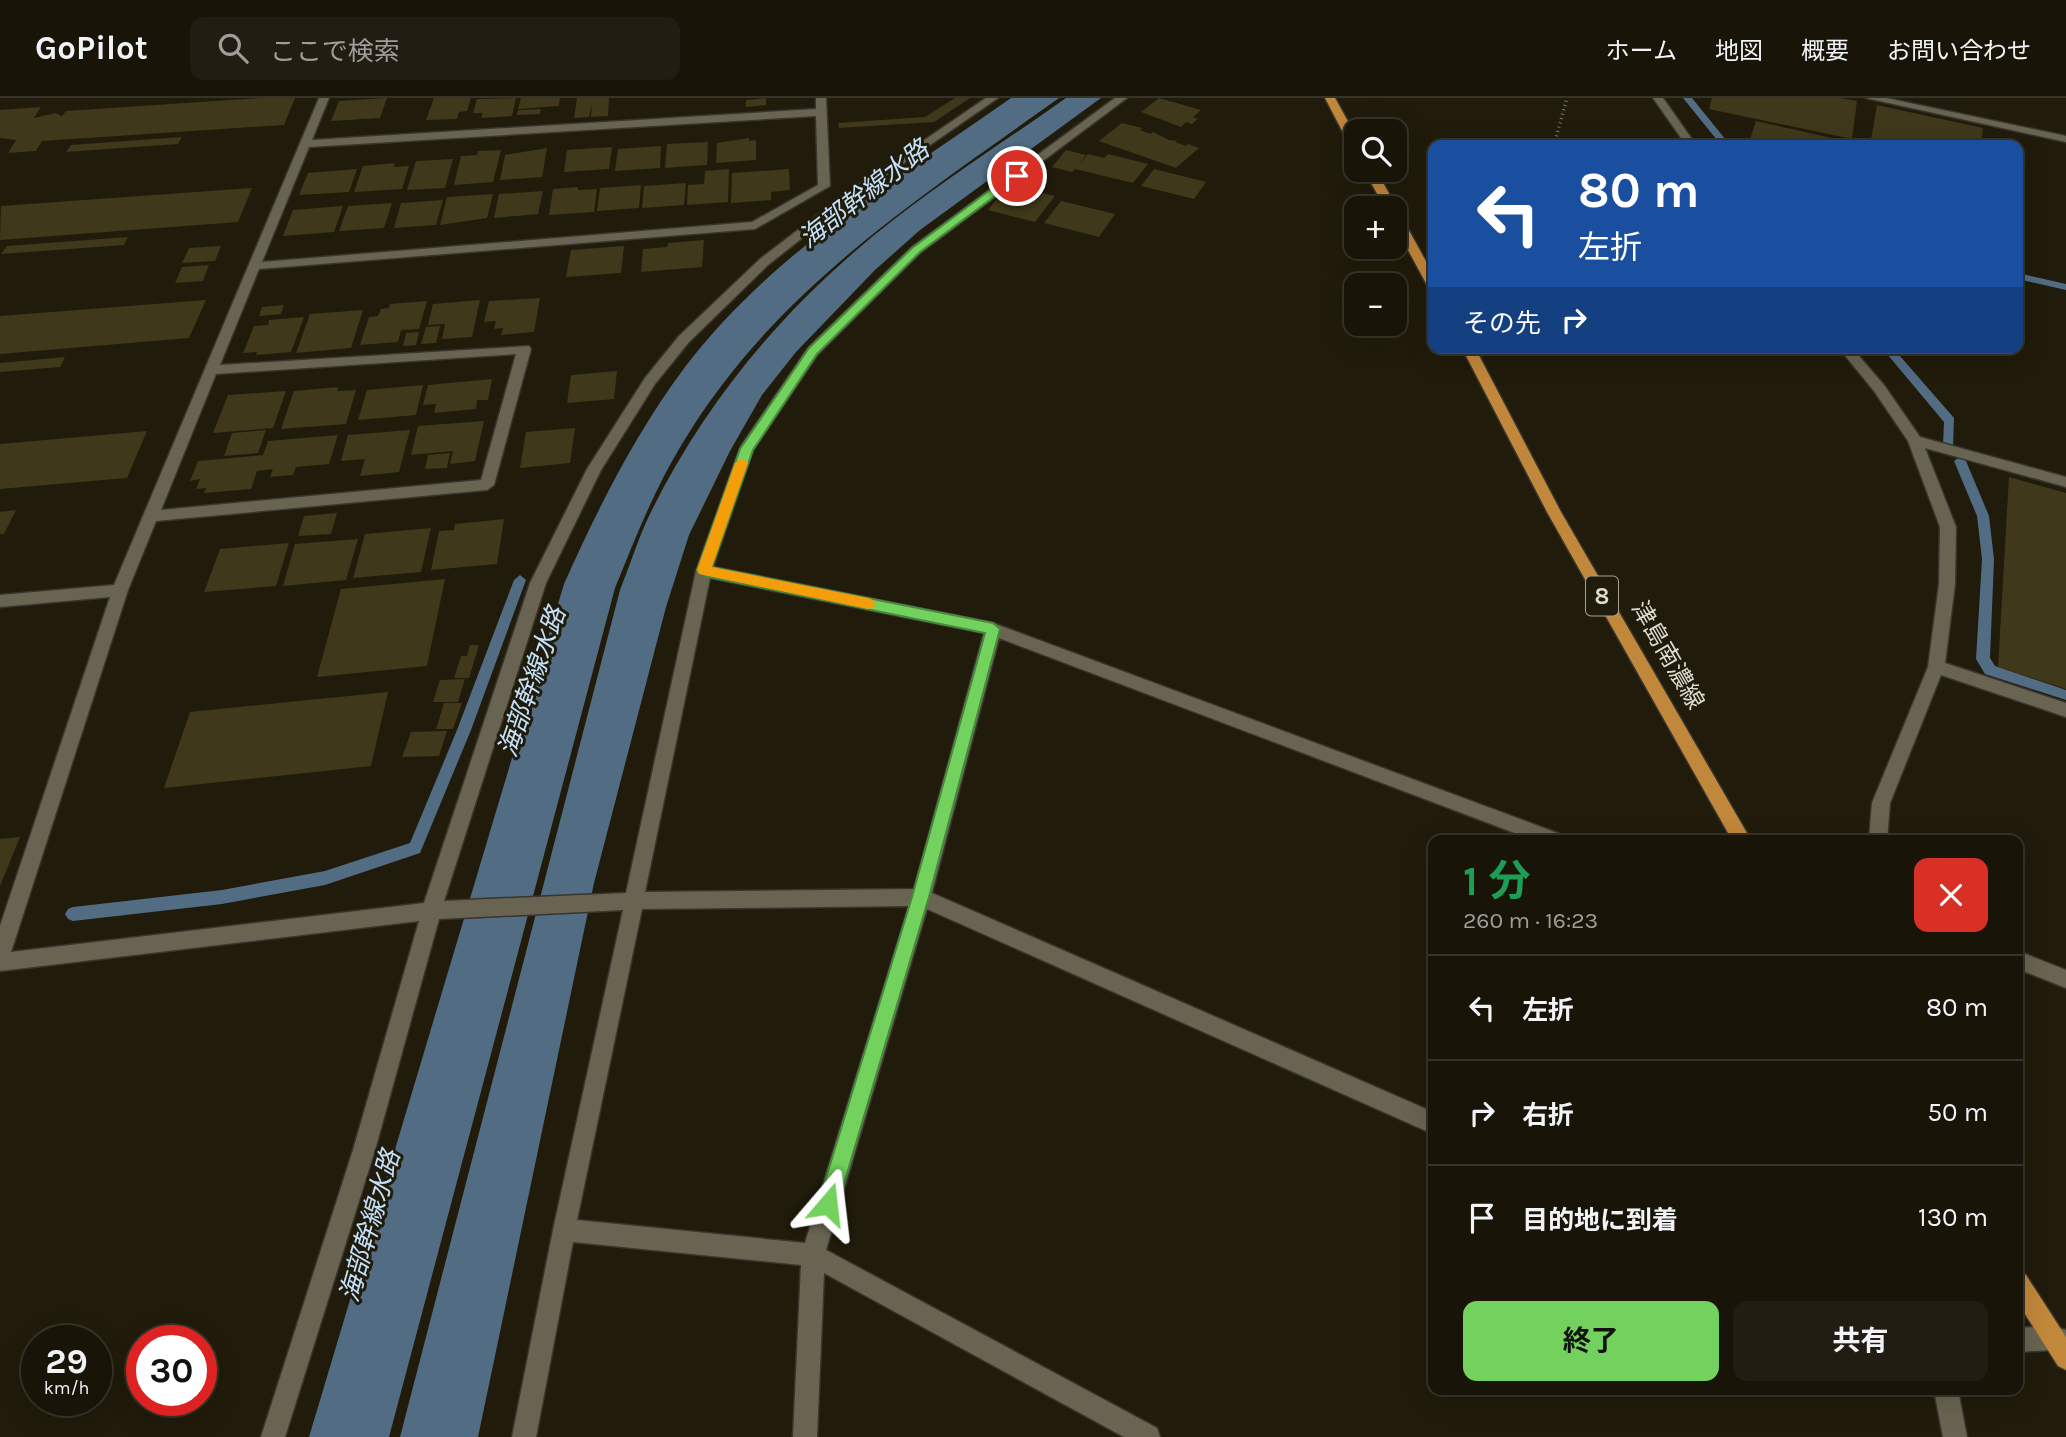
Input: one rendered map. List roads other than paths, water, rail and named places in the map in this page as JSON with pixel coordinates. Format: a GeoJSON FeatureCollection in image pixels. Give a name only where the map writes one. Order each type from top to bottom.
{"type":"FeatureCollection","features":[{"type":"Feature","properties":{"kind":"main road"},"geometry":{"type":"LineString","coordinates":[[1330,98],[1344,124]]}},
{"type":"Feature","properties":{"kind":"main road"},"geometry":{"type":"LineString","coordinates":[[1407,237],[1428,276]]}},
{"type":"Feature","properties":{"kind":"main road","name":"津島南濃線"},"geometry":{"type":"LineString","coordinates":[[1471,354],[1554,512],[1739,835]]}},
{"type":"Feature","properties":{"kind":"main road"},"geometry":{"type":"LineString","coordinates":[[2023,1290],[2059,1340],[2066,1358]]}},
{"type":"Feature","properties":{"kind":"street"},"geometry":{"type":"LineString","coordinates":[[0,955],[120,590],[324,98]]}},
{"type":"Feature","properties":{"kind":"street"},"geometry":{"type":"LineString","coordinates":[[821,98],[824,186]]}},
{"type":"Feature","properties":{"kind":"street"},"geometry":{"type":"LineString","coordinates":[[273,1437],[364,1150],[431,912],[538,583],[594,468],[650,381],[684,340],[764,262],[845,199],[993,98]]}},
{"type":"Feature","properties":{"kind":"street"},"geometry":{"type":"LineString","coordinates":[[524,1437],[564,1230],[704,570],[747,449],[813,351],[916,250],[1122,98]]}},
{"type":"Feature","properties":{"kind":"street"},"geometry":{"type":"LineString","coordinates":[[1658,98],[1687,140]]}},
{"type":"Feature","properties":{"kind":"street"},"geometry":{"type":"LineString","coordinates":[[1871,98],[2066,139]]}},
{"type":"Feature","properties":{"kind":"street"},"geometry":{"type":"LineString","coordinates":[[305,144],[822,112]]}},
{"type":"Feature","properties":{"kind":"street"},"geometry":{"type":"LineString","coordinates":[[254,266],[755,225],[824,186]]}},
{"type":"Feature","properties":{"kind":"street"},"geometry":{"type":"LineString","coordinates":[[824,186],[845,199]]}},
{"type":"Feature","properties":{"kind":"street"},"geometry":{"type":"LineString","coordinates":[[151,516],[487,485],[524,349],[212,370]]}},
{"type":"Feature","properties":{"kind":"street"},"geometry":{"type":"LineString","coordinates":[[1849,354],[1879,388],[1915,440],[1948,527],[1947,584],[1936,667],[1881,803],[1878,835]]}},
{"type":"Feature","properties":{"kind":"street"},"geometry":{"type":"LineString","coordinates":[[1915,440],[2066,482]]}},
{"type":"Feature","properties":{"kind":"street"},"geometry":{"type":"LineString","coordinates":[[704,570],[993,629],[1541,835]]}},
{"type":"Feature","properties":{"kind":"street"},"geometry":{"type":"LineString","coordinates":[[0,601],[120,590]]}},
{"type":"Feature","properties":{"kind":"street"},"geometry":{"type":"LineString","coordinates":[[805,1437],[813,1255],[920,897],[993,629]]}},
{"type":"Feature","properties":{"kind":"street"},"geometry":{"type":"LineString","coordinates":[[1936,667],[2066,710]]}},
{"type":"Feature","properties":{"kind":"street"},"geometry":{"type":"LineString","coordinates":[[0,962],[459,908],[635,901],[920,897],[1428,1121]]}},
{"type":"Feature","properties":{"kind":"street"},"geometry":{"type":"LineString","coordinates":[[2023,962],[2066,979]]}},
{"type":"Feature","properties":{"kind":"street"},"geometry":{"type":"LineString","coordinates":[[564,1230],[813,1255],[1148,1437]]}},
{"type":"Feature","properties":{"kind":"street"},"geometry":{"type":"LineString","coordinates":[[2023,1340],[2059,1340]]}},
{"type":"Feature","properties":{"kind":"street"},"geometry":{"type":"LineString","coordinates":[[1947,1395],[1955,1437]]}},
{"type":"Feature","properties":{"kind":"water"},"geometry":{"type":"Polygon","coordinates":[[[1011,98],[1059,98],[902,212],[804,294],[760,339],[719,389],[682,444],[663,479],[615,588],[389,1437],[309,1437],[564,584],[604,500],[650,418],[685,367],[719,326],[756,289],[796,253],[880,188],[1011,98]]]}},
{"type":"Feature","properties":{"kind":"water"},"geometry":{"type":"Polygon","coordinates":[[[1066,98],[1101,98],[920,230],[875,270],[796,352],[762,395],[730,451],[689,535],[666,607],[594,883],[478,1437],[400,1437],[620,590],[649,516],[689,443],[712,408],[791,312],[852,254],[903,212],[1066,98]]]}},
{"type":"Feature","properties":{"kind":"waterway"},"geometry":{"type":"LineString","coordinates":[[1687,98],[1722,140]]}},
{"type":"Feature","properties":{"kind":"waterway"},"geometry":{"type":"LineString","coordinates":[[2023,277],[2066,287]]}},
{"type":"Feature","properties":{"kind":"waterway"},"geometry":{"type":"LineString","coordinates":[[1892,354],[1950,421],[1949,445]]}},
{"type":"Feature","properties":{"kind":"waterway"},"geometry":{"type":"LineString","coordinates":[[1960,461],[1983,516],[1988,559],[1983,659],[1990,670],[2066,695]]}},
{"type":"Feature","properties":{"kind":"waterway"},"geometry":{"type":"LineString","coordinates":[[73,914],[222,897],[325,878],[415,848],[464,730],[520,580]]}},
{"type":"Feature","properties":{"kind":"water label","name":"海部幹線水路"},"geometry":{"type":"Point","coordinates":[864,194]}},
{"type":"Feature","properties":{"kind":"water label","name":"海部幹線水路"},"geometry":{"type":"Point","coordinates":[532,682]}},
{"type":"Feature","properties":{"kind":"water label","name":"海部幹線水路"},"geometry":{"type":"Point","coordinates":[370,1226]}}]}
